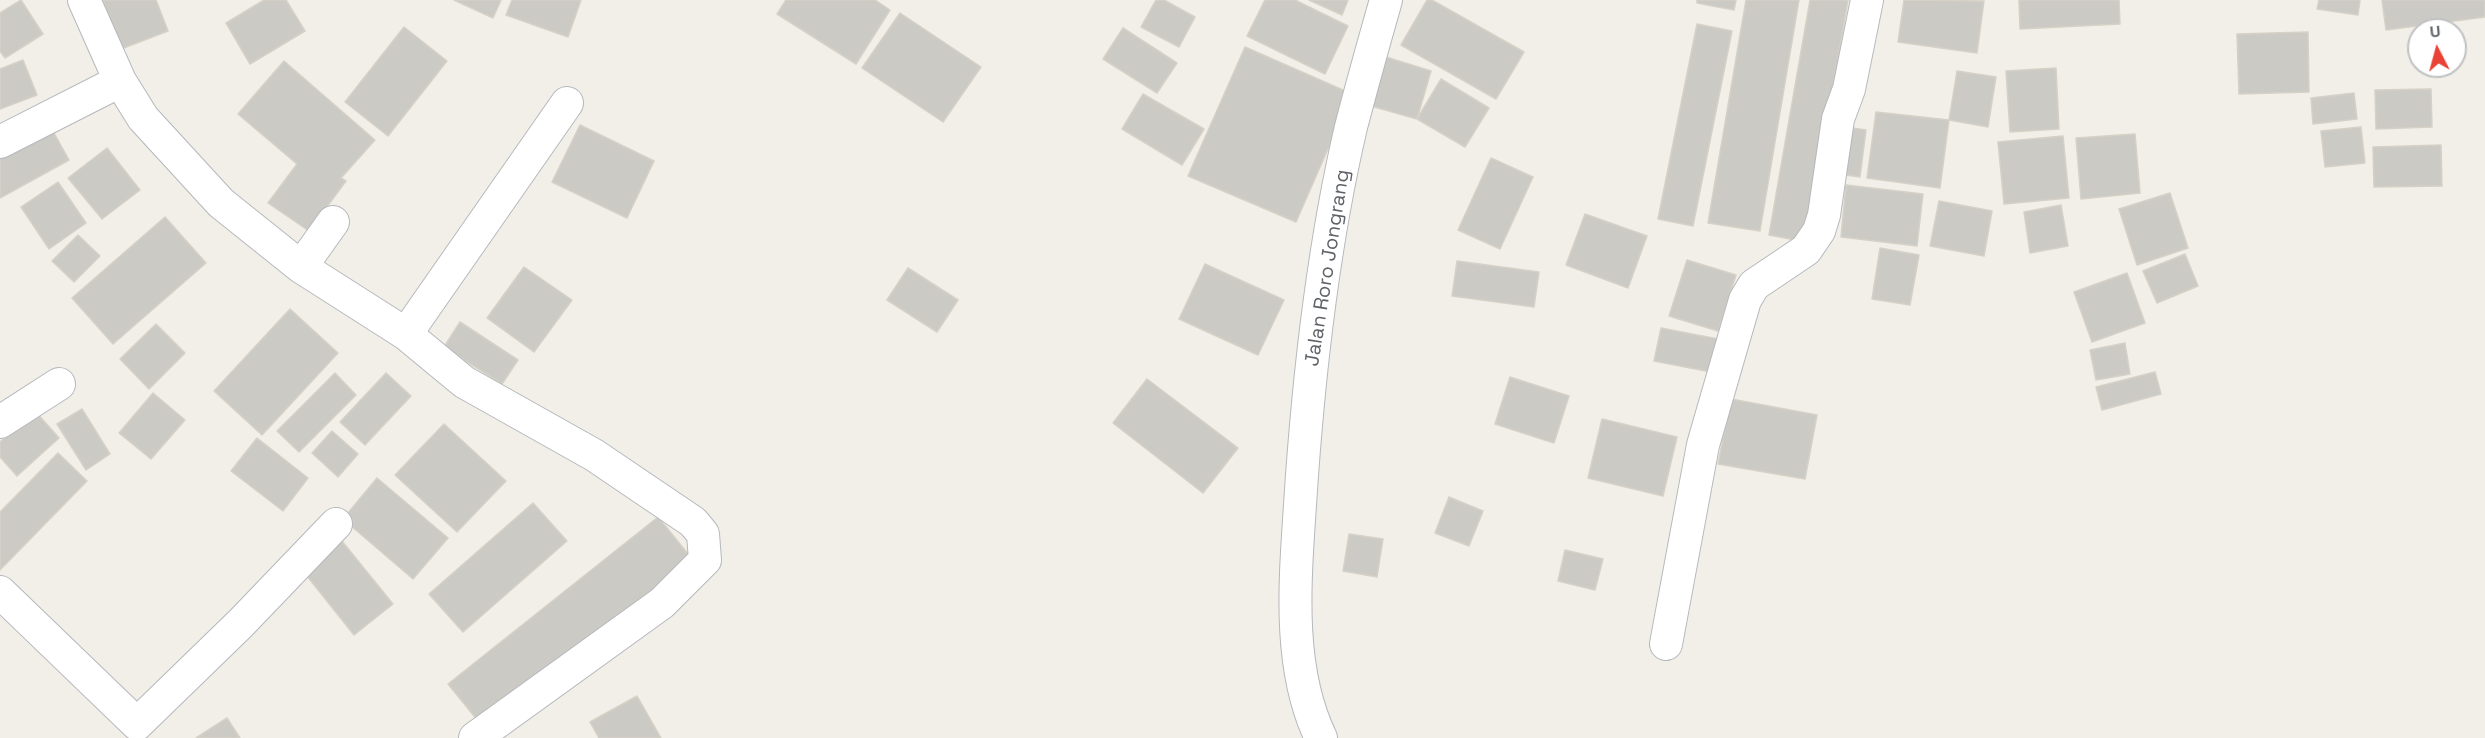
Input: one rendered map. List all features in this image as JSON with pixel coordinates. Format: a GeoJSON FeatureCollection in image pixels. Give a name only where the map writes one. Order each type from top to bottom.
{"type":"FeatureCollection","features":[{"type":"Feature","properties":{"kind":"street"},"geometry":{"type":"LineString","coordinates":[[84,0],[120,81],[143,118],[221,203],[301,267],[406,334],[464,382],[594,455],[693,522],[703,534],[705,560],[662,603],[475,738]]}},
{"type":"Feature","properties":{"kind":"street","name":"Jalan Roro Jongrang"},"geometry":{"type":"LineString","coordinates":[[1321,738],[1305,698],[1297,622],[1298,541],[1304,438],[1318,308],[1349,137],[1386,0]]}},
{"type":"Feature","properties":{"kind":"street"},"geometry":{"type":"LineString","coordinates":[[1666,644],[1703,445],[1745,300],[1754,285],[1806,250],[1819,231],[1824,215],[1838,119],[1849,89],[1867,0]]}},
{"type":"Feature","properties":{"kind":"street"},"geometry":{"type":"LineString","coordinates":[[0,142],[120,81]]}},
{"type":"Feature","properties":{"kind":"street"},"geometry":{"type":"LineString","coordinates":[[406,334],[567,103]]}},
{"type":"Feature","properties":{"kind":"street"},"geometry":{"type":"LineString","coordinates":[[301,267],[333,222]]}},
{"type":"Feature","properties":{"kind":"street"},"geometry":{"type":"LineString","coordinates":[[0,422],[59,384]]}},
{"type":"Feature","properties":{"kind":"street"},"geometry":{"type":"LineString","coordinates":[[0,592],[126,731],[241,623],[336,524]]}},
{"type":"Feature","properties":{"kind":"building"},"geometry":{"type":"Polygon","coordinates":[[[21,0],[43,34],[5,58],[0,51],[0,13],[21,0]]]}},
{"type":"Feature","properties":{"kind":"building"},"geometry":{"type":"Polygon","coordinates":[[[103,0],[156,0],[168,31],[121,49],[103,0]]]}},
{"type":"Feature","properties":{"kind":"building"},"geometry":{"type":"Polygon","coordinates":[[[264,0],[286,0],[305,31],[250,64],[226,23],[264,0]]]}},
{"type":"Feature","properties":{"kind":"building"},"geometry":{"type":"Polygon","coordinates":[[[454,0],[501,0],[493,18],[454,0]]]}},
{"type":"Feature","properties":{"kind":"building"},"geometry":{"type":"Polygon","coordinates":[[[512,0],[581,0],[568,37],[506,15],[512,0]]]}},
{"type":"Feature","properties":{"kind":"building"},"geometry":{"type":"Polygon","coordinates":[[[786,0],[875,0],[890,10],[856,64],[777,14],[786,0]]]}},
{"type":"Feature","properties":{"kind":"building"},"geometry":{"type":"Polygon","coordinates":[[[1156,0],[1164,0],[1195,17],[1179,47],[1141,27],[1156,0]]]}},
{"type":"Feature","properties":{"kind":"building"},"geometry":{"type":"Polygon","coordinates":[[[1265,0],[1295,0],[1348,26],[1325,74],[1247,36],[1265,0]]]}},
{"type":"Feature","properties":{"kind":"building"},"geometry":{"type":"Polygon","coordinates":[[[1309,0],[1348,0],[1342,15],[1309,0]]]}},
{"type":"Feature","properties":{"kind":"building"},"geometry":{"type":"Polygon","coordinates":[[[1427,0],[1432,0],[1524,52],[1496,99],[1401,45],[1427,0]]]}},
{"type":"Feature","properties":{"kind":"building"},"geometry":{"type":"Polygon","coordinates":[[[1697,0],[1736,0],[1734,10],[1697,3],[1697,0]]]}},
{"type":"Feature","properties":{"kind":"building"},"geometry":{"type":"Polygon","coordinates":[[[1746,0],[1799,0],[1760,231],[1708,223],[1746,0]]]}},
{"type":"Feature","properties":{"kind":"building"},"geometry":{"type":"Polygon","coordinates":[[[1810,0],[1848,0],[1806,242],[1769,235],[1810,0]]]}},
{"type":"Feature","properties":{"kind":"building"},"geometry":{"type":"Polygon","coordinates":[[[1904,0],[1984,1],[1977,53],[1898,42],[1904,0]]]}},
{"type":"Feature","properties":{"kind":"building"},"geometry":{"type":"Polygon","coordinates":[[[2019,0],[2119,0],[2120,24],[2020,29],[2019,0]]]}},
{"type":"Feature","properties":{"kind":"building"},"geometry":{"type":"Polygon","coordinates":[[[2319,0],[2360,0],[2358,15],[2317,9],[2319,0]]]}},
{"type":"Feature","properties":{"kind":"building"},"geometry":{"type":"Polygon","coordinates":[[[2382,0],[2485,0],[2485,17],[2467,19],[2407,18],[2407,27],[2386,30],[2382,0]]]}},
{"type":"Feature","properties":{"kind":"building"},"geometry":{"type":"Polygon","coordinates":[[[900,13],[981,67],[943,122],[862,68],[900,13]]]}},
{"type":"Feature","properties":{"kind":"building"},"geometry":{"type":"Polygon","coordinates":[[[1697,24],[1732,31],[1693,226],[1658,219],[1697,24]]]}},
{"type":"Feature","properties":{"kind":"building"},"geometry":{"type":"Polygon","coordinates":[[[404,27],[447,61],[388,136],[345,102],[404,27]]]}},
{"type":"Feature","properties":{"kind":"building"},"geometry":{"type":"Polygon","coordinates":[[[1123,28],[1177,63],[1157,93],[1103,59],[1123,28]]]}},
{"type":"Feature","properties":{"kind":"building"},"geometry":{"type":"Polygon","coordinates":[[[2308,32],[2309,92],[2239,94],[2237,34],[2308,32]]]}},
{"type":"Feature","properties":{"kind":"building"},"geometry":{"type":"Polygon","coordinates":[[[1245,47],[1352,94],[1296,222],[1188,176],[1245,47]]]}},
{"type":"Feature","properties":{"kind":"building"},"geometry":{"type":"Polygon","coordinates":[[[1386,57],[1431,71],[1417,119],[1371,106],[1386,57]]]}},
{"type":"Feature","properties":{"kind":"building"},"geometry":{"type":"Polygon","coordinates":[[[23,60],[37,95],[0,109],[0,69],[23,60]]]}},
{"type":"Feature","properties":{"kind":"building"},"geometry":{"type":"Polygon","coordinates":[[[284,61],[375,140],[341,178],[346,181],[309,231],[268,203],[297,164],[238,114],[284,61]]]}},
{"type":"Feature","properties":{"kind":"building"},"geometry":{"type":"Polygon","coordinates":[[[2056,68],[2059,129],[2010,132],[2006,71],[2056,68]]]}},
{"type":"Feature","properties":{"kind":"building"},"geometry":{"type":"Polygon","coordinates":[[[1957,71],[1996,77],[1988,127],[1949,120],[1957,71]]]}},
{"type":"Feature","properties":{"kind":"building"},"geometry":{"type":"Polygon","coordinates":[[[1441,79],[1489,108],[1465,147],[1417,119],[1441,79]]]}},
{"type":"Feature","properties":{"kind":"building"},"geometry":{"type":"Polygon","coordinates":[[[2431,89],[2432,127],[2376,129],[2375,90],[2431,89]]]}},
{"type":"Feature","properties":{"kind":"building"},"geometry":{"type":"Polygon","coordinates":[[[2354,93],[2357,119],[2313,124],[2311,98],[2354,93]]]}},
{"type":"Feature","properties":{"kind":"building"},"geometry":{"type":"Polygon","coordinates":[[[1143,94],[1204,129],[1182,165],[1122,129],[1143,94]]]}},
{"type":"Feature","properties":{"kind":"building"},"geometry":{"type":"Polygon","coordinates":[[[1876,112],[1949,120],[1940,188],[1867,178],[1876,112]]]}},
{"type":"Feature","properties":{"kind":"building"},"geometry":{"type":"Polygon","coordinates":[[[49,124],[69,160],[0,198],[0,151],[49,124]]]}},
{"type":"Feature","properties":{"kind":"building"},"geometry":{"type":"Polygon","coordinates":[[[580,125],[654,161],[627,218],[552,182],[580,125]]]}},
{"type":"Feature","properties":{"kind":"building"},"geometry":{"type":"Polygon","coordinates":[[[1846,127],[1866,130],[1860,177],[1839,174],[1846,127]]]}},
{"type":"Feature","properties":{"kind":"building"},"geometry":{"type":"Polygon","coordinates":[[[2361,127],[2365,163],[2325,167],[2321,131],[2361,127]]]}},
{"type":"Feature","properties":{"kind":"building"},"geometry":{"type":"Polygon","coordinates":[[[2135,134],[2140,193],[2081,199],[2076,138],[2135,134]]]}},
{"type":"Feature","properties":{"kind":"building"},"geometry":{"type":"Polygon","coordinates":[[[2063,136],[2069,198],[2004,204],[1998,142],[2063,136]]]}},
{"type":"Feature","properties":{"kind":"building"},"geometry":{"type":"Polygon","coordinates":[[[2441,145],[2442,186],[2374,187],[2373,147],[2441,145]]]}},
{"type":"Feature","properties":{"kind":"building"},"geometry":{"type":"Polygon","coordinates":[[[107,148],[140,190],[102,219],[68,178],[107,148]]]}},
{"type":"Feature","properties":{"kind":"building"},"geometry":{"type":"Polygon","coordinates":[[[1491,158],[1533,177],[1500,249],[1458,230],[1491,158]]]}},
{"type":"Feature","properties":{"kind":"building"},"geometry":{"type":"Polygon","coordinates":[[[58,182],[86,223],[49,249],[21,207],[58,182]]]}},
{"type":"Feature","properties":{"kind":"building"},"geometry":{"type":"Polygon","coordinates":[[[1846,185],[1923,194],[1917,246],[1841,237],[1846,185]]]}},
{"type":"Feature","properties":{"kind":"building"},"geometry":{"type":"Polygon","coordinates":[[[2170,193],[2188,248],[2137,265],[2119,209],[2170,193]]]}},
{"type":"Feature","properties":{"kind":"building"},"geometry":{"type":"Polygon","coordinates":[[[1939,201],[1992,211],[1984,256],[1930,246],[1939,201]]]}},
{"type":"Feature","properties":{"kind":"building"},"geometry":{"type":"Polygon","coordinates":[[[2061,205],[2068,246],[2030,253],[2024,212],[2061,205]]]}},
{"type":"Feature","properties":{"kind":"building"},"geometry":{"type":"Polygon","coordinates":[[[1585,214],[1647,236],[1628,288],[1566,265],[1585,214]]]}},
{"type":"Feature","properties":{"kind":"building"},"geometry":{"type":"Polygon","coordinates":[[[165,217],[206,263],[113,344],[72,298],[165,217]]]}},
{"type":"Feature","properties":{"kind":"building"},"geometry":{"type":"Polygon","coordinates":[[[78,235],[100,256],[74,282],[52,261],[78,235]]]}},
{"type":"Feature","properties":{"kind":"building"},"geometry":{"type":"Polygon","coordinates":[[[1880,248],[1919,255],[1910,305],[1872,299],[1880,248]]]}},
{"type":"Feature","properties":{"kind":"building"},"geometry":{"type":"Polygon","coordinates":[[[2185,254],[2198,286],[2157,303],[2143,271],[2185,254]]]}},
{"type":"Feature","properties":{"kind":"building"},"geometry":{"type":"Polygon","coordinates":[[[1687,260],[1736,275],[1718,331],[1669,316],[1687,260]]]}},
{"type":"Feature","properties":{"kind":"building"},"geometry":{"type":"Polygon","coordinates":[[[1457,261],[1539,272],[1534,307],[1452,296],[1457,261]]]}},
{"type":"Feature","properties":{"kind":"building"},"geometry":{"type":"Polygon","coordinates":[[[1205,264],[1284,300],[1258,355],[1179,319],[1205,264]]]}},
{"type":"Feature","properties":{"kind":"building"},"geometry":{"type":"Polygon","coordinates":[[[524,267],[572,300],[534,352],[487,318],[524,267]]]}},
{"type":"Feature","properties":{"kind":"building"},"geometry":{"type":"Polygon","coordinates":[[[908,268],[958,300],[937,332],[887,300],[908,268]]]}},
{"type":"Feature","properties":{"kind":"building"},"geometry":{"type":"Polygon","coordinates":[[[2127,273],[2145,323],[2092,342],[2074,292],[2127,273]]]}},
{"type":"Feature","properties":{"kind":"building"},"geometry":{"type":"Polygon","coordinates":[[[290,309],[338,353],[262,435],[214,391],[290,309]]]}},
{"type":"Feature","properties":{"kind":"building"},"geometry":{"type":"Polygon","coordinates":[[[460,322],[518,360],[502,384],[444,347],[460,322]]]}},
{"type":"Feature","properties":{"kind":"building"},"geometry":{"type":"Polygon","coordinates":[[[156,324],[185,353],[149,389],[120,359],[156,324]]]}},
{"type":"Feature","properties":{"kind":"building"},"geometry":{"type":"Polygon","coordinates":[[[1661,328],[1718,339],[1711,372],[1654,361],[1661,328]]]}},
{"type":"Feature","properties":{"kind":"building"},"geometry":{"type":"Polygon","coordinates":[[[2125,343],[2130,374],[2096,380],[2090,350],[2125,343]]]}},
{"type":"Feature","properties":{"kind":"building"},"geometry":{"type":"Polygon","coordinates":[[[2155,372],[2161,394],[2102,410],[2096,387],[2155,372]]]}},
{"type":"Feature","properties":{"kind":"building"},"geometry":{"type":"Polygon","coordinates":[[[335,373],[356,395],[299,452],[277,431],[335,373]]]}},
{"type":"Feature","properties":{"kind":"building"},"geometry":{"type":"Polygon","coordinates":[[[386,373],[411,396],[365,445],[340,422],[386,373]]]}},
{"type":"Feature","properties":{"kind":"building"},"geometry":{"type":"Polygon","coordinates":[[[1510,377],[1569,396],[1554,443],[1495,424],[1510,377]]]}},
{"type":"Feature","properties":{"kind":"building"},"geometry":{"type":"Polygon","coordinates":[[[1147,379],[1238,448],[1203,493],[1113,423],[1147,379]]]}},
{"type":"Feature","properties":{"kind":"building"},"geometry":{"type":"Polygon","coordinates":[[[153,393],[185,420],[151,459],[119,433],[153,393]]]}},
{"type":"Feature","properties":{"kind":"building"},"geometry":{"type":"Polygon","coordinates":[[[1731,399],[1817,415],[1805,479],[1718,464],[1731,399]]]}},
{"type":"Feature","properties":{"kind":"building"},"geometry":{"type":"Polygon","coordinates":[[[82,409],[110,454],[86,470],[57,424],[82,409]]]}},
{"type":"Feature","properties":{"kind":"building"},"geometry":{"type":"Polygon","coordinates":[[[35,411],[59,438],[17,476],[0,457],[0,442],[35,411]]]}},
{"type":"Feature","properties":{"kind":"building"},"geometry":{"type":"Polygon","coordinates":[[[1602,419],[1677,437],[1663,496],[1588,478],[1602,419]]]}},
{"type":"Feature","properties":{"kind":"building"},"geometry":{"type":"Polygon","coordinates":[[[444,424],[506,481],[457,532],[395,475],[444,424]]]}},
{"type":"Feature","properties":{"kind":"building"},"geometry":{"type":"Polygon","coordinates":[[[332,431],[358,454],[338,477],[312,453],[332,431]]]}},
{"type":"Feature","properties":{"kind":"building"},"geometry":{"type":"Polygon","coordinates":[[[257,438],[308,478],[283,511],[231,471],[257,438]]]}},
{"type":"Feature","properties":{"kind":"building"},"geometry":{"type":"Polygon","coordinates":[[[58,453],[87,481],[0,570],[0,512],[58,453]]]}},
{"type":"Feature","properties":{"kind":"building"},"geometry":{"type":"Polygon","coordinates":[[[377,478],[448,538],[413,579],[343,519],[377,478]]]}},
{"type":"Feature","properties":{"kind":"building"},"geometry":{"type":"Polygon","coordinates":[[[1449,497],[1483,511],[1469,546],[1435,533],[1449,497]]]}},
{"type":"Feature","properties":{"kind":"building"},"geometry":{"type":"Polygon","coordinates":[[[533,503],[567,541],[463,632],[429,594],[533,503]]]}},
{"type":"Feature","properties":{"kind":"building"},"geometry":{"type":"Polygon","coordinates":[[[658,517],[693,560],[483,727],[448,684],[658,517]]]}},
{"type":"Feature","properties":{"kind":"building"},"geometry":{"type":"Polygon","coordinates":[[[1349,534],[1383,539],[1377,577],[1343,571],[1349,534]]]}},
{"type":"Feature","properties":{"kind":"building"},"geometry":{"type":"Polygon","coordinates":[[[337,535],[393,604],[354,635],[299,566],[337,535]]]}},
{"type":"Feature","properties":{"kind":"building"},"geometry":{"type":"Polygon","coordinates":[[[1565,550],[1603,559],[1595,590],[1558,581],[1565,550]]]}},
{"type":"Feature","properties":{"kind":"building"},"geometry":{"type":"Polygon","coordinates":[[[637,696],[661,738],[599,738],[590,722],[637,696]]]}},
{"type":"Feature","properties":{"kind":"building"},"geometry":{"type":"Polygon","coordinates":[[[227,718],[240,738],[196,738],[227,718]]]}}]}
